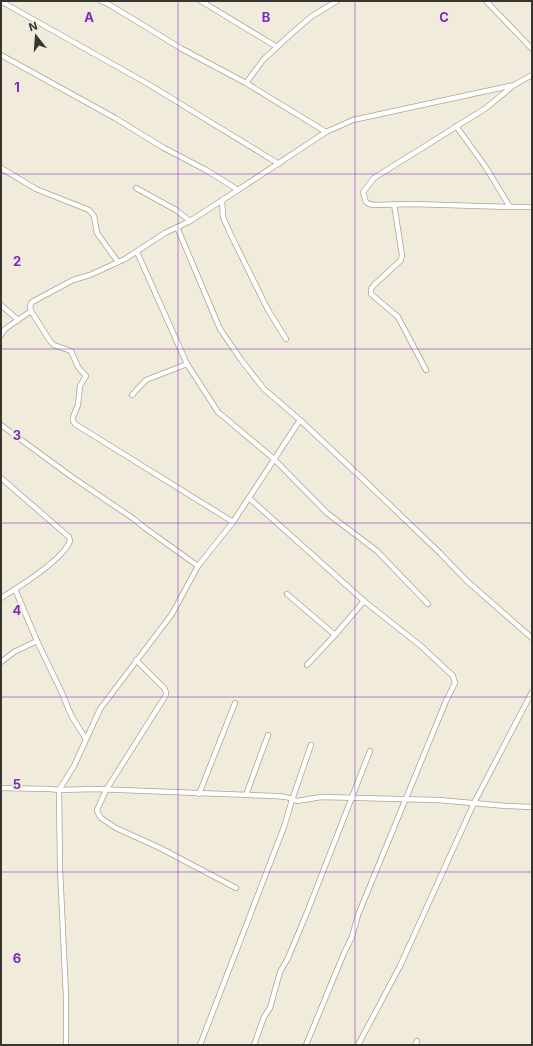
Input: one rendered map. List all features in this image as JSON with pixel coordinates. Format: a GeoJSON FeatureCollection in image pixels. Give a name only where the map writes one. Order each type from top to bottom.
{"type":"FeatureCollection","features":[{"type":"Feature","properties":{"kind":"street"},"geometry":{"type":"LineString","coordinates":[[100,1],[110,5],[182,49],[246,84],[326,132]]}},
{"type":"Feature","properties":{"kind":"street"},"geometry":{"type":"LineString","coordinates":[[201,1],[277,47]]}},
{"type":"Feature","properties":{"kind":"street"},"geometry":{"type":"LineString","coordinates":[[246,84],[263,60],[277,47],[312,16],[337,1]]}},
{"type":"Feature","properties":{"kind":"street"},"geometry":{"type":"LineString","coordinates":[[486,1],[532,50]]}},
{"type":"Feature","properties":{"kind":"street"},"geometry":{"type":"LineString","coordinates":[[3,4],[148,84],[279,164]]}},
{"type":"Feature","properties":{"kind":"street"},"geometry":{"type":"LineString","coordinates":[[1,55],[115,118],[238,190]]}},
{"type":"Feature","properties":{"kind":"street"},"geometry":{"type":"LineString","coordinates":[[532,75],[514,85],[486,108],[374,178],[363,192],[363,197],[369,204],[532,208]]}},
{"type":"Feature","properties":{"kind":"street"},"geometry":{"type":"LineString","coordinates":[[233,522],[75,424],[73,417],[78,405],[80,386],[86,376],[78,367],[71,351],[50,342],[31,311],[30,306],[32,302],[73,280],[90,275],[125,259],[165,233],[190,221],[326,132],[353,120],[514,85]]}},
{"type":"Feature","properties":{"kind":"street"},"geometry":{"type":"LineString","coordinates":[[456,126],[485,166],[510,207]]}},
{"type":"Feature","properties":{"kind":"street"},"geometry":{"type":"LineString","coordinates":[[1,168],[36,189],[89,210],[94,216],[97,233],[118,262]]}},
{"type":"Feature","properties":{"kind":"street"},"geometry":{"type":"LineString","coordinates":[[136,188],[176,210],[190,221]]}},
{"type":"Feature","properties":{"kind":"street"},"geometry":{"type":"LineString","coordinates":[[222,200],[223,217],[230,233],[268,310],[286,339]]}},
{"type":"Feature","properties":{"kind":"street"},"geometry":{"type":"LineString","coordinates":[[394,204],[402,255],[401,260],[370,289],[371,294],[398,318],[426,370]]}},
{"type":"Feature","properties":{"kind":"street"},"geometry":{"type":"LineString","coordinates":[[177,227],[220,328],[242,361],[264,389],[300,420],[440,553],[467,581],[532,638]]}},
{"type":"Feature","properties":{"kind":"street"},"geometry":{"type":"LineString","coordinates":[[137,252],[187,364],[218,412],[274,459],[327,513],[377,551],[428,604]]}},
{"type":"Feature","properties":{"kind":"street"},"geometry":{"type":"LineString","coordinates":[[1,304],[18,320]]}},
{"type":"Feature","properties":{"kind":"street"},"geometry":{"type":"LineString","coordinates":[[1,335],[5,329],[31,311]]}},
{"type":"Feature","properties":{"kind":"street"},"geometry":{"type":"LineString","coordinates":[[132,395],[146,380],[187,364]]}},
{"type":"Feature","properties":{"kind":"street"},"geometry":{"type":"LineString","coordinates":[[66,1045],[66,996],[60,868],[59,790],[74,766],[100,709],[172,614],[198,566],[233,522],[300,420]]}},
{"type":"Feature","properties":{"kind":"street"},"geometry":{"type":"LineString","coordinates":[[1,424],[72,477],[134,519],[144,528],[198,566]]}},
{"type":"Feature","properties":{"kind":"street"},"geometry":{"type":"LineString","coordinates":[[1,478],[69,537],[70,541],[68,546],[54,561],[1,598]]}},
{"type":"Feature","properties":{"kind":"street"},"geometry":{"type":"LineString","coordinates":[[249,498],[364,601],[421,646],[455,678],[454,686],[446,701],[407,800],[358,915],[352,937],[306,1045]]}},
{"type":"Feature","properties":{"kind":"street"},"geometry":{"type":"LineString","coordinates":[[15,589],[37,641],[72,716],[86,739]]}},
{"type":"Feature","properties":{"kind":"street"},"geometry":{"type":"LineString","coordinates":[[287,594],[335,635]]}},
{"type":"Feature","properties":{"kind":"street"},"geometry":{"type":"LineString","coordinates":[[307,665],[364,601]]}},
{"type":"Feature","properties":{"kind":"street"},"geometry":{"type":"LineString","coordinates":[[1,662],[14,652],[37,641]]}},
{"type":"Feature","properties":{"kind":"street"},"geometry":{"type":"LineString","coordinates":[[136,660],[164,688],[166,695],[106,790],[97,810],[98,813],[101,818],[116,828],[160,848],[236,888]]}},
{"type":"Feature","properties":{"kind":"street"},"geometry":{"type":"LineString","coordinates":[[358,1045],[376,1014],[400,966],[474,803],[532,692]]}},
{"type":"Feature","properties":{"kind":"street"},"geometry":{"type":"LineString","coordinates":[[199,794],[235,703]]}},
{"type":"Feature","properties":{"kind":"street"},"geometry":{"type":"LineString","coordinates":[[246,795],[268,734]]}},
{"type":"Feature","properties":{"kind":"street"},"geometry":{"type":"LineString","coordinates":[[200,1045],[282,834],[311,745]]}},
{"type":"Feature","properties":{"kind":"street"},"geometry":{"type":"LineString","coordinates":[[254,1045],[264,1017],[270,1008],[280,972],[288,958],[306,916],[370,750]]}},
{"type":"Feature","properties":{"kind":"street"},"geometry":{"type":"LineString","coordinates":[[1,788],[246,795],[286,797],[298,801],[322,797],[532,806]]}}]}
